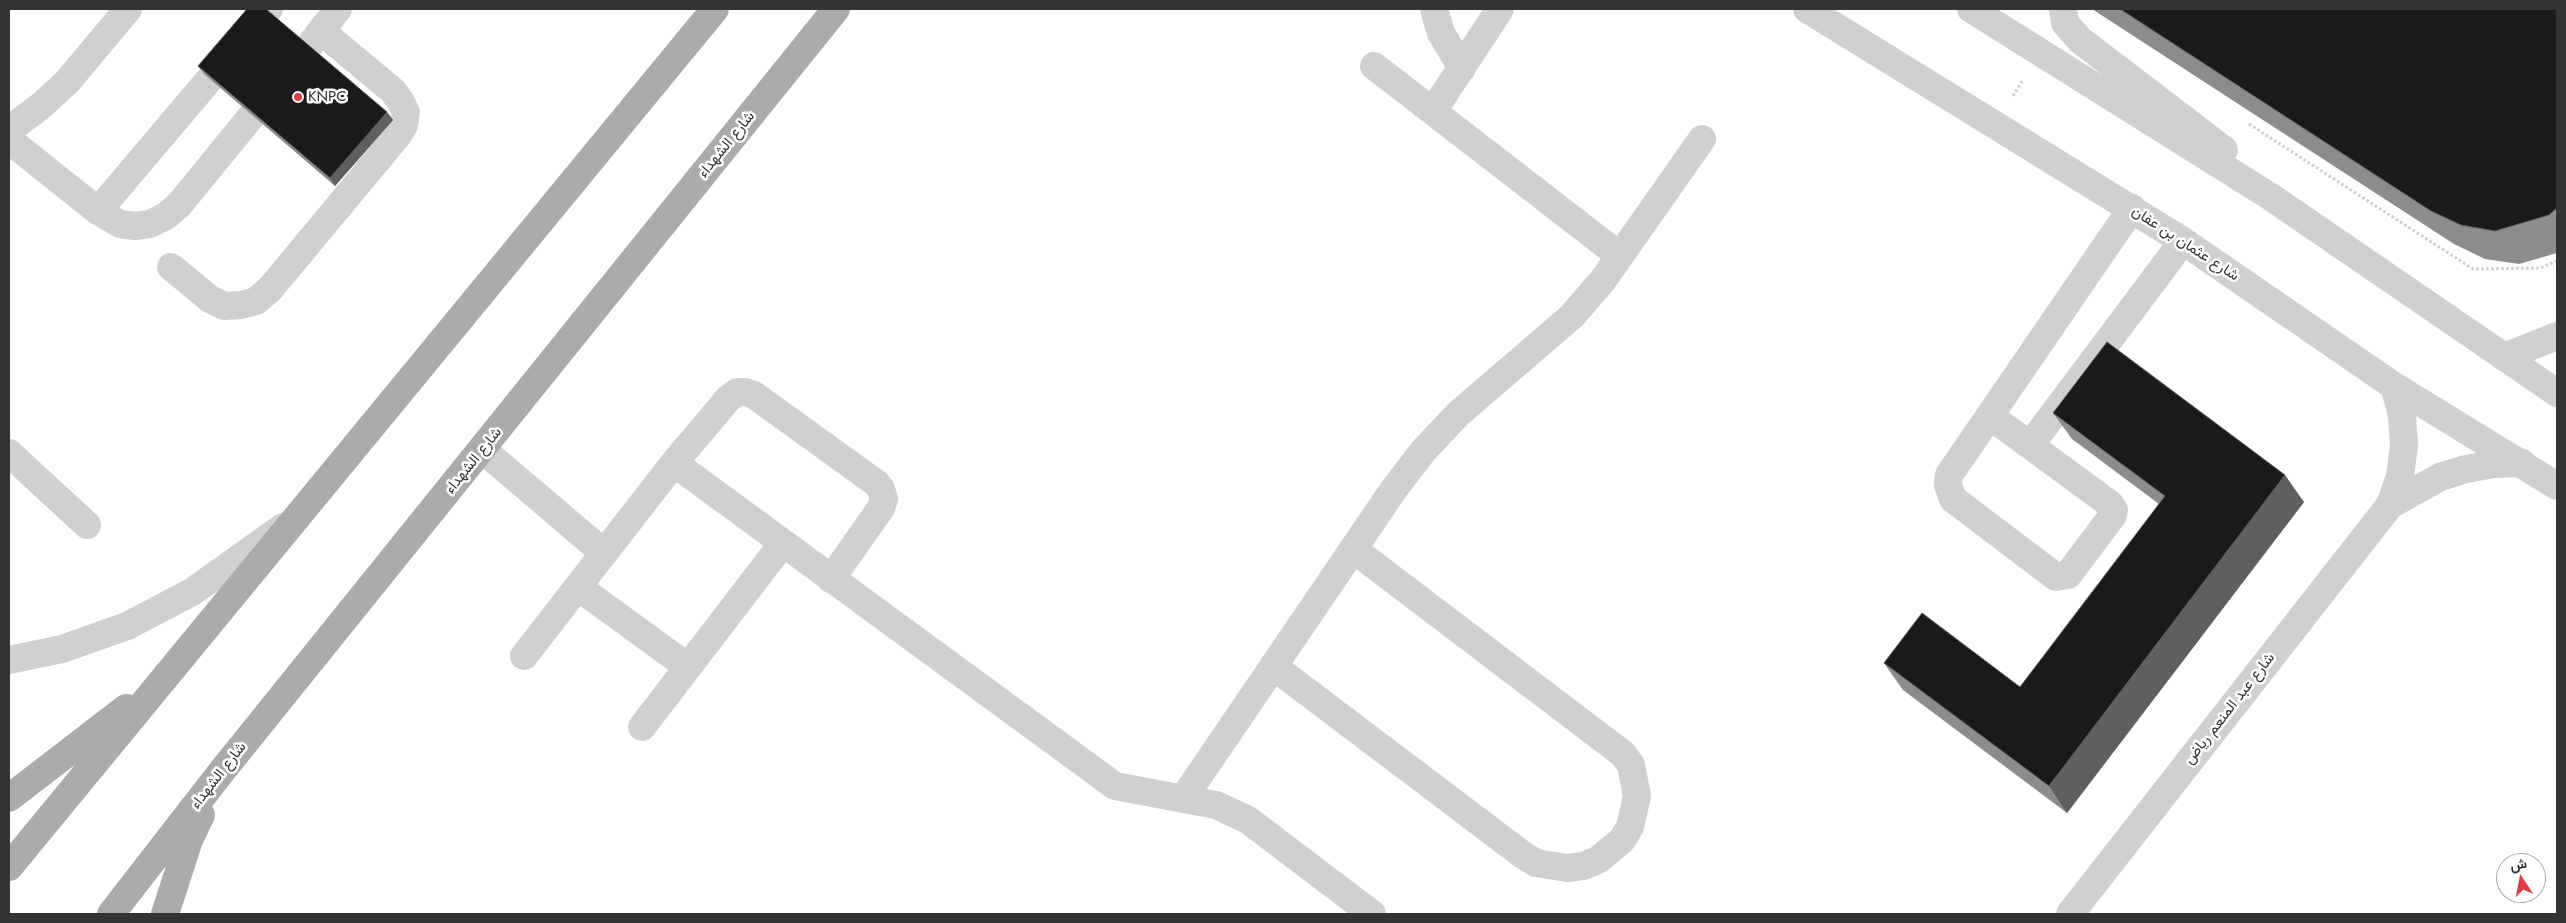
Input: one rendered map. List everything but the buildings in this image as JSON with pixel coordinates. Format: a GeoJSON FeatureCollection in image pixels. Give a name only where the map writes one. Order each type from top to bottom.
{"type":"FeatureCollection","features":[{"type":"Feature","properties":{"kind":"main road","name":"شارع الشهداء"},"geometry":{"type":"LineString","coordinates":[[111,914],[222,771],[483,450],[836,9]]}},
{"type":"Feature","properties":{"kind":"main road"},"geometry":{"type":"LineString","coordinates":[[9,867],[708,12]]}},
{"type":"Feature","properties":{"kind":"main road"},"geometry":{"type":"LineString","coordinates":[[9,798],[163,680]]}},
{"type":"Feature","properties":{"kind":"main road"},"geometry":{"type":"LineString","coordinates":[[165,914],[189,840],[222,771]]}},
{"type":"Feature","properties":{"kind":"street"},"geometry":{"type":"LineString","coordinates":[[9,130],[42,105],[67,82],[128,9]]}},
{"type":"Feature","properties":{"kind":"street"},"geometry":{"type":"LineString","coordinates":[[98,211],[269,9]]}},
{"type":"Feature","properties":{"kind":"street"},"geometry":{"type":"LineString","coordinates":[[9,140],[98,211],[120,224],[135,226],[150,224],[166,216],[179,204],[338,9]]}},
{"type":"Feature","properties":{"kind":"street"},"geometry":{"type":"LineString","coordinates":[[1434,9],[1442,33],[1462,68]]}},
{"type":"Feature","properties":{"kind":"street"},"geometry":{"type":"LineString","coordinates":[[1433,111],[1500,9]]}},
{"type":"Feature","properties":{"kind":"street","name":"شارع عثمان بن عفان"},"geometry":{"type":"LineString","coordinates":[[1807,9],[2132,208],[2394,386],[2557,486]]}},
{"type":"Feature","properties":{"kind":"street"},"geometry":{"type":"LineString","coordinates":[[1971,9],[2271,197],[2557,393]]}},
{"type":"Feature","properties":{"kind":"street"},"geometry":{"type":"LineString","coordinates":[[2063,9],[2065,23],[2080,40],[2213,140],[2271,197]]}},
{"type":"Feature","properties":{"kind":"street"},"geometry":{"type":"LineString","coordinates":[[171,267],[210,298],[224,306],[241,306],[256,300],[270,289],[398,135],[404,125],[406,113],[393,91],[321,31]]}},
{"type":"Feature","properties":{"kind":"street"},"geometry":{"type":"LineString","coordinates":[[1374,66],[1620,256]]}},
{"type":"Feature","properties":{"kind":"street"},"geometry":{"type":"LineString","coordinates":[[1183,799],[1273,666],[1424,450],[1458,414],[1572,316],[1620,256],[1702,139]]}},
{"type":"Feature","properties":{"kind":"street"},"geometry":{"type":"LineString","coordinates":[[1990,416],[2031,444],[2110,504],[2114,510],[2114,515],[2068,575],[2056,577],[1953,499],[1948,486],[1949,475],[2132,208]]}},
{"type":"Feature","properties":{"kind":"street"},"geometry":{"type":"LineString","coordinates":[[2031,444],[2183,241]]}},
{"type":"Feature","properties":{"kind":"street"},"geometry":{"type":"LineString","coordinates":[[2504,357],[2557,336]]}},
{"type":"Feature","properties":{"kind":"street"},"geometry":{"type":"LineString","coordinates":[[2390,505],[2400,476],[2404,446],[2402,415],[2394,386]]}},
{"type":"Feature","properties":{"kind":"street"},"geometry":{"type":"LineString","coordinates":[[524,656],[674,463],[728,399],[737,392],[746,392],[754,395],[876,483],[884,499],[881,508],[831,579]]}},
{"type":"Feature","properties":{"kind":"street"},"geometry":{"type":"LineString","coordinates":[[483,450],[604,553]]}},
{"type":"Feature","properties":{"kind":"street"},"geometry":{"type":"LineString","coordinates":[[9,453],[88,525]]}},
{"type":"Feature","properties":{"kind":"street"},"geometry":{"type":"LineString","coordinates":[[674,463],[1115,786],[1216,805],[1248,820],[1372,914]]}},
{"type":"Feature","properties":{"kind":"street"},"geometry":{"type":"LineString","coordinates":[[2390,505],[2440,477],[2484,466],[2522,463]]}},
{"type":"Feature","properties":{"kind":"street","name":"شارع عبد المنعم رياض"},"geometry":{"type":"LineString","coordinates":[[2070,914],[2390,505]]}},
{"type":"Feature","properties":{"kind":"street"},"geometry":{"type":"LineString","coordinates":[[9,660],[62,649],[128,626],[192,592],[295,519]]}},
{"type":"Feature","properties":{"kind":"street"},"geometry":{"type":"LineString","coordinates":[[642,727],[783,544]]}},
{"type":"Feature","properties":{"kind":"street"},"geometry":{"type":"LineString","coordinates":[[1273,666],[1522,855],[1536,862],[1567,868],[1583,866],[1598,860],[1622,840],[1630,827],[1637,796],[1631,765],[1623,754],[1354,549]]}},
{"type":"Feature","properties":{"kind":"street"},"geometry":{"type":"LineString","coordinates":[[578,587],[688,667]]}},
{"type":"Feature","properties":{"kind":"path"},"geometry":{"type":"LineString","coordinates":[[1996,126],[2039,52]]}},
{"type":"Feature","properties":{"kind":"path"},"geometry":{"type":"LineString","coordinates":[[2243,120],[2473,269],[2540,268],[2557,260]]}},
{"type":"Feature","properties":{"kind":"place","name":"KNPC"},"geometry":{"type":"Point","coordinates":[298,97]}}]}
